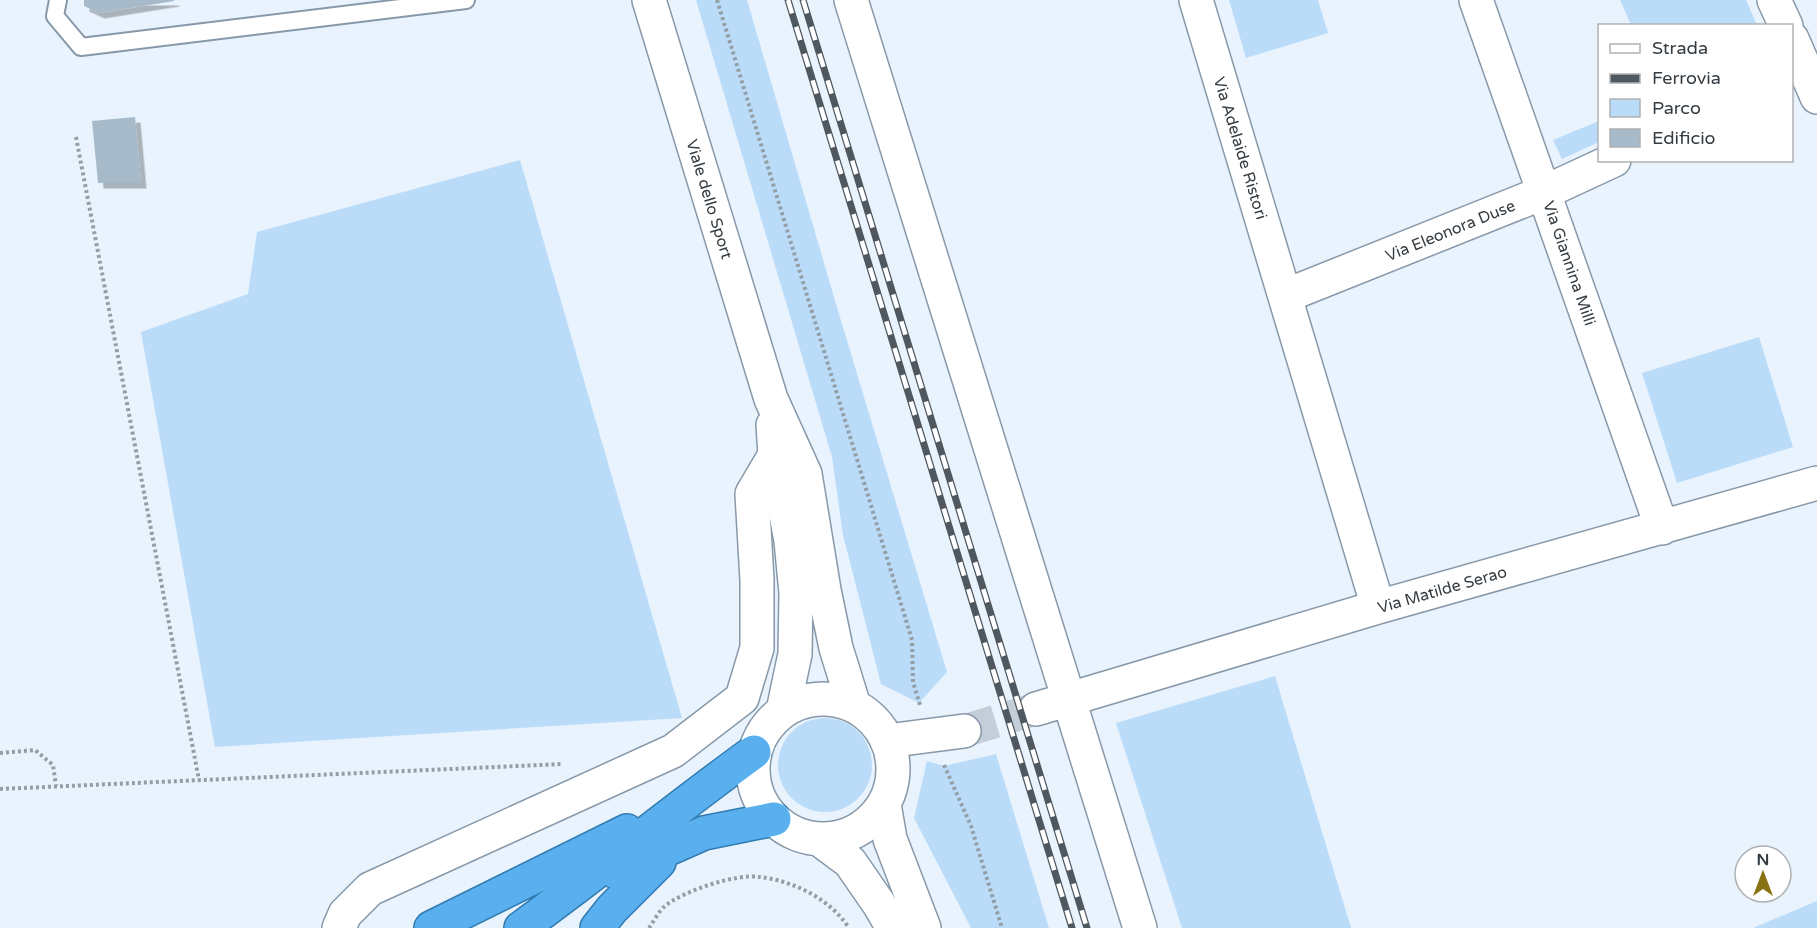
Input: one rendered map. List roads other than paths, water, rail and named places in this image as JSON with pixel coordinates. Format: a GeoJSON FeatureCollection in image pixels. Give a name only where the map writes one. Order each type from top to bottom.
{"type":"FeatureCollection","features":[{"type":"Feature","properties":{"kind":"highway"},"geometry":{"type":"LineString","coordinates":[[521,928],[754,752]]}},
{"type":"Feature","properties":{"kind":"highway"},"geometry":{"type":"LineString","coordinates":[[431,928],[687,801]]}},
{"type":"Feature","properties":{"kind":"highway"},"geometry":{"type":"LineString","coordinates":[[570,892],[704,832],[774,819]]}},
{"type":"Feature","properties":{"kind":"highway"},"geometry":{"type":"LineString","coordinates":[[597,928],[654,865],[704,832]]}},
{"type":"Feature","properties":{"kind":"street","name":"Viale dello Sport"},"geometry":{"type":"LineString","coordinates":[[649,0],[771,399],[805,474],[836,648],[854,706]]}},
{"type":"Feature","properties":{"kind":"street"},"geometry":{"type":"LineString","coordinates":[[851,0],[1140,928]]}},
{"type":"Feature","properties":{"kind":"street","name":"Via Adelaide Ristori"},"geometry":{"type":"LineString","coordinates":[[1197,0],[1378,607]]}},
{"type":"Feature","properties":{"kind":"street","name":"Via Giannina Milli"},"geometry":{"type":"LineString","coordinates":[[1476,0],[1662,528]]}},
{"type":"Feature","properties":{"kind":"street"},"geometry":{"type":"LineString","coordinates":[[1774,0],[1785,24]]}},
{"type":"Feature","properties":{"kind":"street"},"geometry":{"type":"LineString","coordinates":[[1793,44],[1808,80]]}},
{"type":"Feature","properties":{"kind":"street","name":"Via Eleonora Duse"},"geometry":{"type":"LineString","coordinates":[[1285,296],[1545,192],[1610,162]]}},
{"type":"Feature","properties":{"kind":"street","name":"Viale dello Sport"},"geometry":{"type":"LineString","coordinates":[[771,399],[775,455],[791,541],[796,593],[795,654],[783,711]]}},
{"type":"Feature","properties":{"kind":"street"},"geometry":{"type":"LineString","coordinates":[[339,928],[345,914],[369,889],[673,751],[742,698],[757,648],[757,580],[752,494],[775,455]]}},
{"type":"Feature","properties":{"kind":"street","name":"Via Matilde Serao"},"geometry":{"type":"LineString","coordinates":[[1036,709],[1378,607],[1817,483]]}},
{"type":"Feature","properties":{"kind":"street"},"geometry":{"type":"LineString","coordinates":[[826,699],[854,706],[879,727],[890,747],[893,776],[884,804],[874,817],[855,831],[832,838],[819,839],[794,832],[774,819],[764,807],[757,793],[753,779],[754,752],[762,734],[771,721],[799,702],[826,699]]}},
{"type":"Feature","properties":{"kind":"street"},"geometry":{"type":"LineString","coordinates":[[887,741],[964,730]]}},
{"type":"Feature","properties":{"kind":"street"},"geometry":{"type":"LineString","coordinates":[[884,804],[890,839],[924,928]]}},
{"type":"Feature","properties":{"kind":"street"},"geometry":{"type":"LineString","coordinates":[[819,839],[850,862],[879,904],[892,928]]}},
{"type":"Feature","properties":{"kind":"lane"},"geometry":{"type":"LineString","coordinates":[[58,0],[55,16],[81,47],[466,0]]}},
{"type":"Feature","properties":{"kind":"tunnel"},"geometry":{"type":"LineString","coordinates":[[964,731],[1036,709]]}},
{"type":"Feature","properties":{"kind":"railway"},"geometry":{"type":"LineString","coordinates":[[788,0],[1072,928]]}},
{"type":"Feature","properties":{"kind":"railway"},"geometry":{"type":"LineString","coordinates":[[803,0],[1087,928]]}}]}
